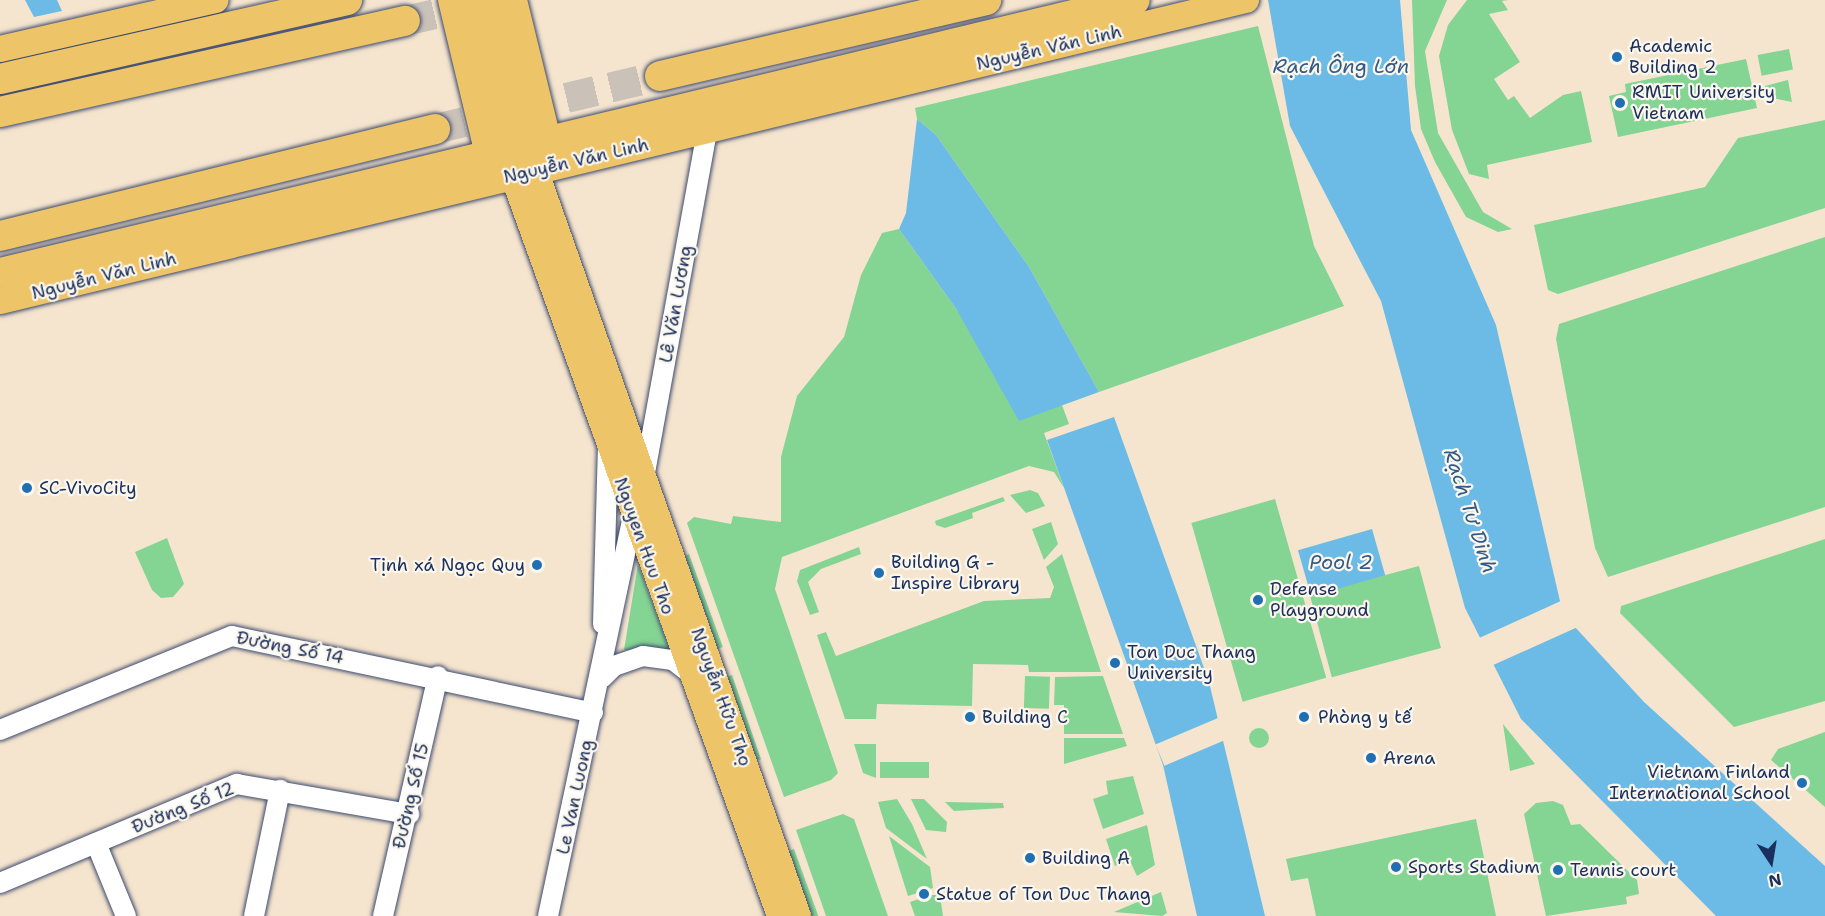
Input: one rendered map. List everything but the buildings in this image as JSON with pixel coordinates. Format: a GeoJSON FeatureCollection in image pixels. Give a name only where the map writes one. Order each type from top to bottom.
{"type":"FeatureCollection","features":[{"type":"Feature","properties":{"kind":"highway"},"geometry":{"type":"LineString","coordinates":[[0,79],[346,0]]}},
{"type":"Feature","properties":{"kind":"highway"},"geometry":{"type":"LineString","coordinates":[[660,76],[986,0]]}},
{"type":"Feature","properties":{"kind":"highway","name":"Nguyễn Văn Linh"},"geometry":{"type":"LineString","coordinates":[[0,273],[520,155],[1135,0]]}},
{"type":"Feature","properties":{"kind":"highway"},"geometry":{"type":"LineString","coordinates":[[0,112],[405,21]]}},
{"type":"Feature","properties":{"kind":"highway"},"geometry":{"type":"LineString","coordinates":[[0,236],[435,129]]}},
{"type":"Feature","properties":{"kind":"main road"},"geometry":{"type":"LineString","coordinates":[[0,49],[216,0]]}},
{"type":"Feature","properties":{"kind":"main road","name":"Nguyen Huu Tho"},"geometry":{"type":"LineString","coordinates":[[450,0],[520,155],[644,478]]}},
{"type":"Feature","properties":{"kind":"main road","name":"Nguyen Huu Tho"},"geometry":{"type":"LineString","coordinates":[[470,0],[520,155],[608,447],[780,916]]}},
{"type":"Feature","properties":{"kind":"main road","name":"Nguyen Huu Tho"},"geometry":{"type":"LineString","coordinates":[[494,0],[520,155]]}},
{"type":"Feature","properties":{"kind":"main road","name":"Nguyen Huu Tho"},"geometry":{"type":"LineString","coordinates":[[514,0],[520,155]]}},
{"type":"Feature","properties":{"kind":"main road","name":"Nguyễn Văn Linh"},"geometry":{"type":"LineString","coordinates":[[0,301],[520,155],[707,130],[1246,0]]}},
{"type":"Feature","properties":{"kind":"main road","name":"Nguyễn Hữu Thọ"},"geometry":{"type":"LineString","coordinates":[[644,478],[798,916]]}},
{"type":"Feature","properties":{"kind":"street","name":"Lê Văn Lương"},"geometry":{"type":"LineString","coordinates":[[644,478],[707,130]]}},
{"type":"Feature","properties":{"kind":"street","name":"Le Van Luong"},"geometry":{"type":"LineString","coordinates":[[602,678],[608,447]]}},
{"type":"Feature","properties":{"kind":"street","name":"Le Van Luong"},"geometry":{"type":"LineString","coordinates":[[548,916],[602,678],[633,517]]}},
{"type":"Feature","properties":{"kind":"street","name":"Đường Số 14"},"geometry":{"type":"LineString","coordinates":[[0,730],[232,636],[438,676],[593,713]]}},
{"type":"Feature","properties":{"kind":"street"},"geometry":{"type":"LineString","coordinates":[[602,678],[614,666],[643,656],[673,660],[691,674]]}},
{"type":"Feature","properties":{"kind":"street","name":"Đường Số 15"},"geometry":{"type":"LineString","coordinates":[[383,916],[409,814],[438,676]]}},
{"type":"Feature","properties":{"kind":"street","name":"Đường Số 12"},"geometry":{"type":"LineString","coordinates":[[0,883],[237,784],[409,814]]}},
{"type":"Feature","properties":{"kind":"street"},"geometry":{"type":"LineString","coordinates":[[254,916],[280,790]]}},
{"type":"Feature","properties":{"kind":"street"},"geometry":{"type":"LineString","coordinates":[[96,843],[126,916]]}},
{"type":"Feature","properties":{"kind":"green space"},"geometry":{"type":"Polygon","coordinates":[[[1412,0],[1447,0],[1425,51],[1438,133],[1483,212],[1512,229],[1498,232],[1466,217],[1435,162],[1421,129],[1415,86],[1412,0]]]}},
{"type":"Feature","properties":{"kind":"green space"},"geometry":{"type":"Polygon","coordinates":[[[1467,0],[1508,0],[1502,1],[1508,10],[1489,14],[1520,62],[1494,79],[1508,100],[1514,96],[1530,118],[1563,95],[1581,91],[1592,142],[1487,165],[1489,179],[1469,174],[1452,130],[1439,56],[1448,25],[1467,0]]]}},
{"type":"Feature","properties":{"kind":"green space"},"geometry":{"type":"Polygon","coordinates":[[[1258,26],[1314,246],[1344,306],[1099,392],[1029,267],[936,135],[917,119],[915,108],[1258,26]]]}},
{"type":"Feature","properties":{"kind":"green space"},"geometry":{"type":"Polygon","coordinates":[[[1789,49],[1793,70],[1762,76],[1758,55],[1789,49]]]}},
{"type":"Feature","properties":{"kind":"green space"},"geometry":{"type":"Polygon","coordinates":[[[1746,59],[1757,108],[1618,137],[1609,96],[1626,92],[1625,84],[1746,59]]]}},
{"type":"Feature","properties":{"kind":"green space"},"geometry":{"type":"Polygon","coordinates":[[[1788,80],[1792,102],[1767,97],[1765,86],[1788,80]]]}},
{"type":"Feature","properties":{"kind":"green space"},"geometry":{"type":"Polygon","coordinates":[[[1825,120],[1825,208],[1558,294],[1548,290],[1534,225],[1705,187],[1738,138],[1825,120]]]}},
{"type":"Feature","properties":{"kind":"green space"},"geometry":{"type":"Polygon","coordinates":[[[899,229],[957,310],[1062,405],[1069,424],[1044,433],[1064,488],[1054,472],[1029,466],[782,557],[775,589],[838,773],[831,780],[784,797],[687,523],[694,517],[731,524],[733,516],[781,522],[781,457],[797,396],[844,337],[861,275],[882,233],[899,229]]]}},
{"type":"Feature","properties":{"kind":"green space"},"geometry":{"type":"Polygon","coordinates":[[[1825,237],[1825,507],[1608,577],[1595,548],[1556,339],[1559,324],[1825,237]]]}},
{"type":"Feature","properties":{"kind":"green space"},"geometry":{"type":"Polygon","coordinates":[[[1030,490],[1038,493],[1045,506],[1026,513],[1010,495],[1030,490]]]}},
{"type":"Feature","properties":{"kind":"green space"},"geometry":{"type":"Polygon","coordinates":[[[1003,497],[1005,501],[972,513],[973,518],[945,528],[936,525],[935,521],[1003,497]]]}},
{"type":"Feature","properties":{"kind":"green space","name":"Defense Playground"},"geometry":{"type":"Polygon","coordinates":[[[1275,499],[1326,678],[1243,702],[1191,523],[1275,499]]]}},
{"type":"Feature","properties":{"kind":"green space"},"geometry":{"type":"Polygon","coordinates":[[[1051,522],[1058,544],[1044,560],[1032,529],[1051,522]]]}},
{"type":"Feature","properties":{"kind":"green space"},"geometry":{"type":"Polygon","coordinates":[[[167,538],[184,584],[173,597],[161,598],[152,590],[135,552],[167,538]]]}},
{"type":"Feature","properties":{"kind":"green space"},"geometry":{"type":"Polygon","coordinates":[[[1825,539],[1825,701],[1734,727],[1620,613],[1621,606],[1825,539]]]}},
{"type":"Feature","properties":{"kind":"green space"},"geometry":{"type":"Polygon","coordinates":[[[859,547],[861,554],[821,569],[808,582],[819,612],[810,615],[797,581],[800,570],[859,547]]]}},
{"type":"Feature","properties":{"kind":"green space"},"geometry":{"type":"Polygon","coordinates":[[[689,554],[723,647],[715,650],[681,557],[689,554]]]}},
{"type":"Feature","properties":{"kind":"green space"},"geometry":{"type":"Polygon","coordinates":[[[1062,554],[1101,672],[1029,672],[1028,665],[973,664],[972,706],[877,704],[876,719],[845,719],[817,635],[826,632],[836,656],[984,601],[1050,598],[1054,587],[1046,567],[1062,554]]]}},
{"type":"Feature","properties":{"kind":"green space"},"geometry":{"type":"Polygon","coordinates":[[[638,564],[670,651],[624,650],[638,564]]]}},
{"type":"Feature","properties":{"kind":"green space"},"geometry":{"type":"Polygon","coordinates":[[[1419,566],[1441,648],[1332,677],[1310,595],[1419,566]]]}},
{"type":"Feature","properties":{"kind":"green space"},"geometry":{"type":"Polygon","coordinates":[[[732,675],[761,759],[753,762],[724,678],[732,675]]]}},
{"type":"Feature","properties":{"kind":"green space"},"geometry":{"type":"Polygon","coordinates":[[[1025,676],[1050,677],[1049,709],[1024,708],[1025,676]]]}},
{"type":"Feature","properties":{"kind":"green space"},"geometry":{"type":"Polygon","coordinates":[[[1103,676],[1123,734],[1064,734],[1064,705],[1054,705],[1055,677],[1103,676]]]}},
{"type":"Feature","properties":{"kind":"green space"},"geometry":{"type":"Polygon","coordinates":[[[1503,724],[1535,764],[1510,771],[1503,724]]]}},
{"type":"Feature","properties":{"kind":"green space"},"geometry":{"type":"Polygon","coordinates":[[[1259,728],[1266,731],[1269,738],[1266,745],[1259,748],[1252,745],[1249,738],[1252,731],[1259,728]]]}},
{"type":"Feature","properties":{"kind":"green space"},"geometry":{"type":"Polygon","coordinates":[[[1825,732],[1825,807],[1771,760],[1778,749],[1825,732]]]}},
{"type":"Feature","properties":{"kind":"green space"},"geometry":{"type":"Polygon","coordinates":[[[1064,738],[1124,738],[1127,746],[1064,764],[1064,738]]]}},
{"type":"Feature","properties":{"kind":"green space"},"geometry":{"type":"Polygon","coordinates":[[[854,744],[876,744],[876,778],[863,773],[854,744]]]}},
{"type":"Feature","properties":{"kind":"green space"},"geometry":{"type":"Polygon","coordinates":[[[880,762],[929,762],[929,778],[880,778],[880,762]]]}},
{"type":"Feature","properties":{"kind":"green space"},"geometry":{"type":"Polygon","coordinates":[[[1133,776],[1144,814],[1103,829],[1093,799],[1108,794],[1106,781],[1133,776]]]}},
{"type":"Feature","properties":{"kind":"green space"},"geometry":{"type":"Polygon","coordinates":[[[897,799],[912,824],[927,859],[886,828],[878,802],[897,799]]]}},
{"type":"Feature","properties":{"kind":"green space"},"geometry":{"type":"Polygon","coordinates":[[[911,799],[924,799],[947,822],[946,832],[926,830],[911,799]]]}},
{"type":"Feature","properties":{"kind":"green space"},"geometry":{"type":"Polygon","coordinates":[[[1553,801],[1563,805],[1571,825],[1580,824],[1637,880],[1639,894],[1626,897],[1627,904],[1546,916],[1524,814],[1536,803],[1553,801]]]}},
{"type":"Feature","properties":{"kind":"green space"},"geometry":{"type":"Polygon","coordinates":[[[945,802],[1003,803],[1004,808],[954,811],[945,802]]]}},
{"type":"Feature","properties":{"kind":"green space"},"geometry":{"type":"Polygon","coordinates":[[[843,814],[854,819],[888,916],[826,916],[796,830],[843,814]]]}},
{"type":"Feature","properties":{"kind":"green space","name":"Sports Stadium"},"geometry":{"type":"Polygon","coordinates":[[[1476,819],[1496,916],[1316,916],[1308,878],[1291,881],[1286,859],[1476,819]]]}},
{"type":"Feature","properties":{"kind":"green space"},"geometry":{"type":"Polygon","coordinates":[[[1147,825],[1155,865],[1137,876],[1130,861],[1115,866],[1106,839],[1147,825]]]}},
{"type":"Feature","properties":{"kind":"green space"},"geometry":{"type":"Polygon","coordinates":[[[889,836],[930,867],[933,888],[908,896],[889,836]]]}},
{"type":"Feature","properties":{"kind":"green space"},"geometry":{"type":"Polygon","coordinates":[[[794,849],[818,916],[810,916],[786,852],[794,849]]]}},
{"type":"Feature","properties":{"kind":"green space"},"geometry":{"type":"Polygon","coordinates":[[[1161,892],[1167,913],[1162,916],[1114,912],[1161,892]]]}},
{"type":"Feature","properties":{"kind":"green space"},"geometry":{"type":"Polygon","coordinates":[[[931,895],[940,895],[943,916],[915,916],[910,902],[931,895]]]}},
{"type":"Feature","properties":{"kind":"water"},"geometry":{"type":"Polygon","coordinates":[[[25,0],[57,0],[62,11],[34,17],[25,0]]]}},
{"type":"Feature","properties":{"kind":"water","name":"Rạch Ông Lớn"},"geometry":{"type":"Polygon","coordinates":[[[1268,0],[1400,0],[1411,130],[1496,325],[1563,614],[1644,702],[1825,866],[1825,916],[1716,916],[1521,719],[1465,608],[1381,301],[1290,126],[1268,0]]]}},
{"type":"Feature","properties":{"kind":"water"},"geometry":{"type":"Polygon","coordinates":[[[917,119],[936,135],[1029,267],[1099,392],[1019,421],[957,310],[899,229],[906,213],[917,119]]]}},
{"type":"Feature","properties":{"kind":"water"},"geometry":{"type":"Polygon","coordinates":[[[1114,417],[1209,682],[1265,916],[1197,916],[1163,765],[1047,440],[1114,417]]]}},
{"type":"Feature","properties":{"kind":"water","name":"Pool 2"},"geometry":{"type":"Polygon","coordinates":[[[1372,529],[1385,575],[1311,596],[1298,550],[1372,529]]]}},
{"type":"Feature","properties":{"kind":"pier"},"geometry":{"type":"Polygon","coordinates":[[[1563,600],[1566,613],[1580,626],[1491,666],[1477,639],[1563,600]]]}},
{"type":"Feature","properties":{"kind":"pier"},"geometry":{"type":"Polygon","coordinates":[[[1218,718],[1227,739],[1164,766],[1155,745],[1218,718]]]}},
{"type":"Feature","properties":{"kind":"tunnel"},"geometry":{"type":"LineString","coordinates":[[405,21],[479,4]]}},
{"type":"Feature","properties":{"kind":"tunnel"},"geometry":{"type":"LineString","coordinates":[[435,129],[660,76]]}},
{"type":"Feature","properties":{"kind":"place","name":"Academic Building 2"},"geometry":{"type":"Point","coordinates":[1617,57]}},
{"type":"Feature","properties":{"kind":"place","name":"RMIT University Vietnam"},"geometry":{"type":"Point","coordinates":[1620,103]}},
{"type":"Feature","properties":{"kind":"place","name":"SC-VivoCity"},"geometry":{"type":"Point","coordinates":[27,488]}},
{"type":"Feature","properties":{"kind":"place","name":"Tịnh xá Ngọc Quy"},"geometry":{"type":"Point","coordinates":[537,565]}},
{"type":"Feature","properties":{"kind":"place","name":"Building G - Inspire Library"},"geometry":{"type":"Point","coordinates":[879,573]}},
{"type":"Feature","properties":{"kind":"place","name":"Defense Playground"},"geometry":{"type":"Point","coordinates":[1258,600]}},
{"type":"Feature","properties":{"kind":"place","name":"Ton Duc Thang University"},"geometry":{"type":"Point","coordinates":[1115,663]}},
{"type":"Feature","properties":{"kind":"place","name":"Building C"},"geometry":{"type":"Point","coordinates":[970,717]}},
{"type":"Feature","properties":{"kind":"place","name":"Phòng y tế"},"geometry":{"type":"Point","coordinates":[1304,717]}},
{"type":"Feature","properties":{"kind":"place","name":"Arena"},"geometry":{"type":"Point","coordinates":[1371,758]}},
{"type":"Feature","properties":{"kind":"place","name":"Vietnam Finland International School"},"geometry":{"type":"Point","coordinates":[1802,783]}},
{"type":"Feature","properties":{"kind":"place","name":"Building A"},"geometry":{"type":"Point","coordinates":[1030,858]}},
{"type":"Feature","properties":{"kind":"place","name":"Sports Stadium"},"geometry":{"type":"Point","coordinates":[1396,867]}},
{"type":"Feature","properties":{"kind":"place","name":"Tennis court"},"geometry":{"type":"Point","coordinates":[1558,870]}},
{"type":"Feature","properties":{"kind":"place","name":"Statue of Ton Duc Thang"},"geometry":{"type":"Point","coordinates":[924,894]}},
{"type":"Feature","properties":{"kind":"water label","name":"Rạch Tư Dinh"},"geometry":{"type":"Point","coordinates":[1470,511]}}]}
